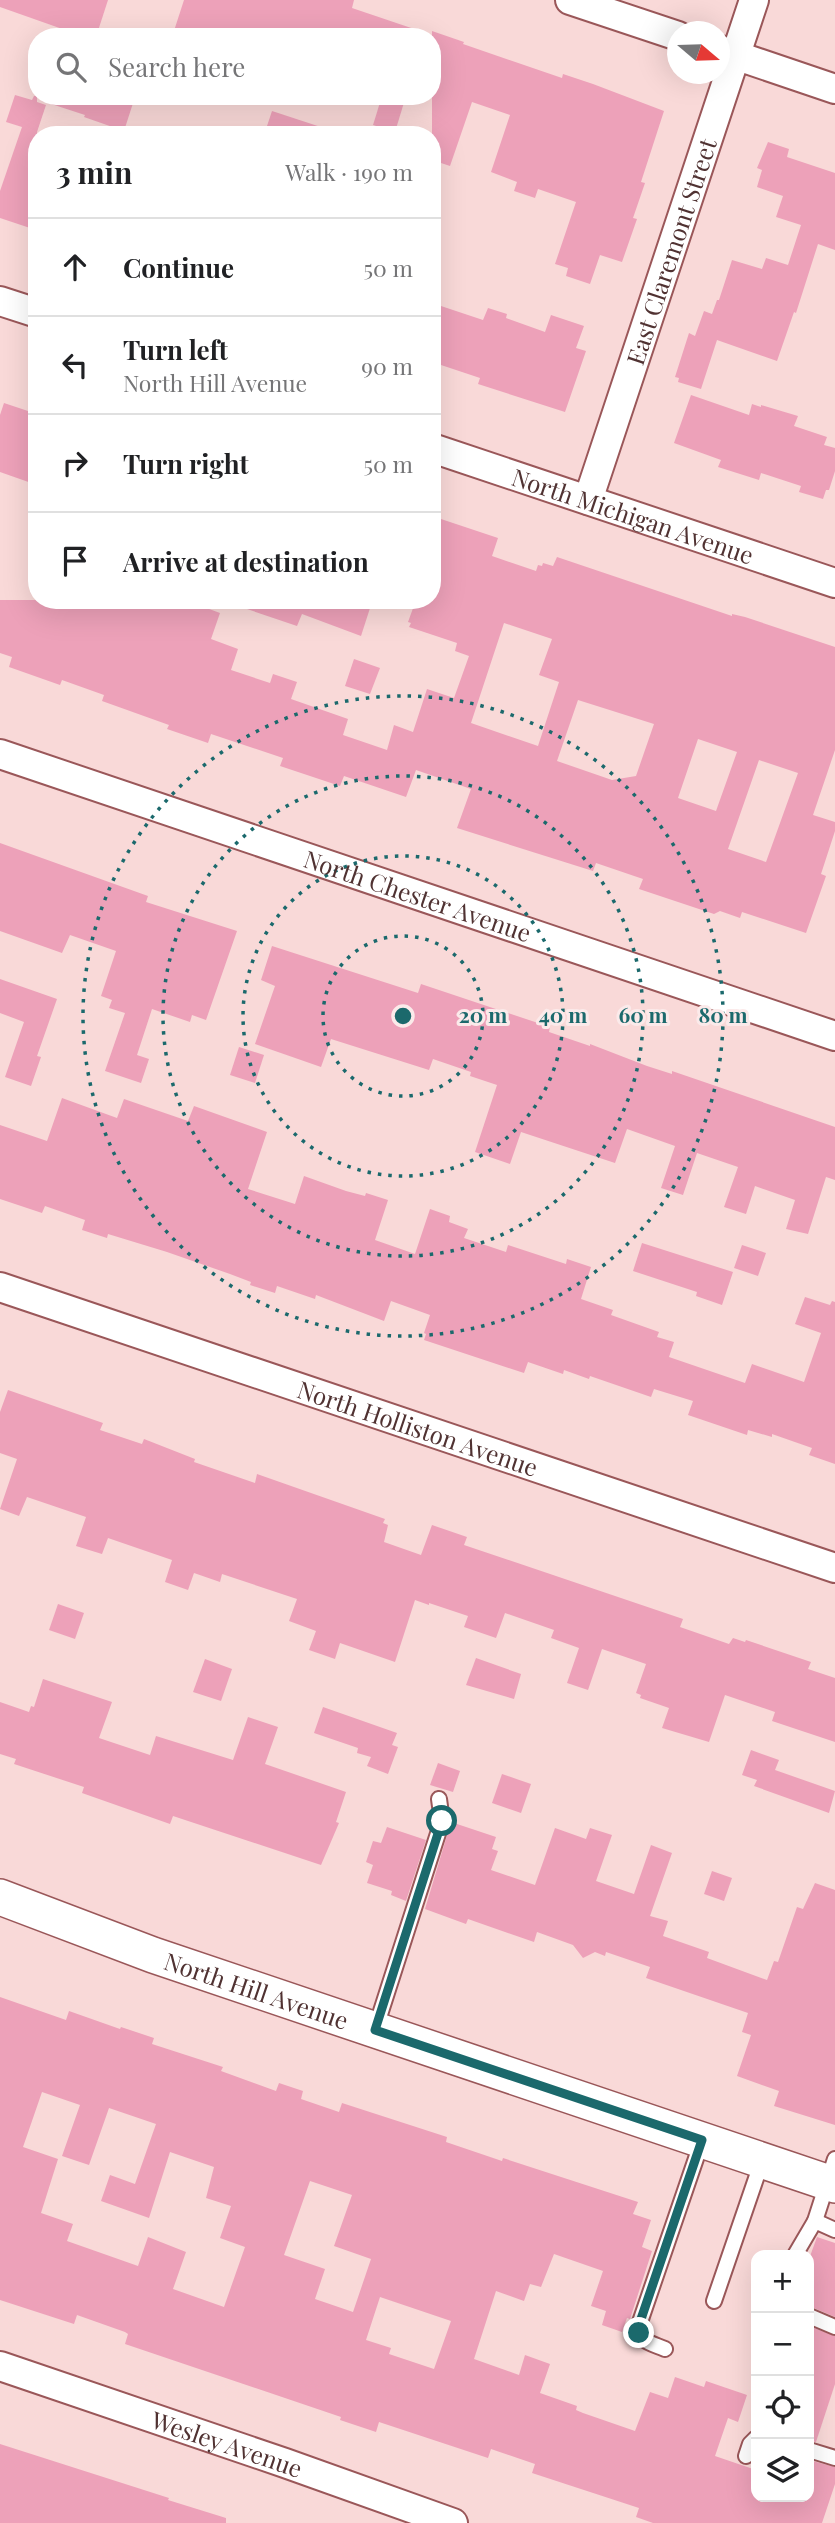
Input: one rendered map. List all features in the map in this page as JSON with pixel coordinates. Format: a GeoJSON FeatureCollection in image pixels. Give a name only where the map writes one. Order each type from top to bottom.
{"type":"FeatureCollection","features":[{"type":"Feature","properties":{"kind":"street"},"geometry":{"type":"LineString","coordinates":[[570,0],[667,33]]}},
{"type":"Feature","properties":{"kind":"street","name":"East Claremont Street"},"geometry":{"type":"LineString","coordinates":[[730,49],[754,0]]}},
{"type":"Feature","properties":{"kind":"street"},"geometry":{"type":"LineString","coordinates":[[730,54],[835,89]]}},
{"type":"Feature","properties":{"kind":"street","name":"East Claremont Street"},"geometry":{"type":"LineString","coordinates":[[588,500],[718,84]]}},
{"type":"Feature","properties":{"kind":"street"},"geometry":{"type":"LineString","coordinates":[[0,301],[28,310]]}},
{"type":"Feature","properties":{"kind":"street","name":"North Michigan Avenue"},"geometry":{"type":"LineString","coordinates":[[441,451],[835,583]]}},
{"type":"Feature","properties":{"kind":"street","name":"North Chester Avenue"},"geometry":{"type":"LineString","coordinates":[[0,754],[835,1036]]}},
{"type":"Feature","properties":{"kind":"street","name":"North Holliston Avenue"},"geometry":{"type":"LineString","coordinates":[[0,1287],[835,1568]]}},
{"type":"Feature","properties":{"kind":"street","name":"North Hill Avenue"},"geometry":{"type":"LineString","coordinates":[[0,1896],[153,1955],[702,2140],[762,2159],[833,2175]]}},
{"type":"Feature","properties":{"kind":"street","name":"Wesley Avenue"},"geometry":{"type":"LineString","coordinates":[[0,2366],[453,2523]]}},
{"type":"Feature","properties":{"kind":"lane"},"geometry":{"type":"LineString","coordinates":[[375,2030],[442,1821],[439,1799]]}},
{"type":"Feature","properties":{"kind":"lane"},"geometry":{"type":"LineString","coordinates":[[665,2349],[643,2340],[639,2325],[702,2140]]}},
{"type":"Feature","properties":{"kind":"lane"},"geometry":{"type":"LineString","coordinates":[[714,2301],[762,2159]]}},
{"type":"Feature","properties":{"kind":"lane"},"geometry":{"type":"LineString","coordinates":[[798,2250],[815,2221],[833,2175]]}},
{"type":"Feature","properties":{"kind":"lane"},"geometry":{"type":"LineString","coordinates":[[815,2221],[835,2230]]}},
{"type":"Feature","properties":{"kind":"lane"},"geometry":{"type":"LineString","coordinates":[[814,2318],[835,2327]]}},
{"type":"Feature","properties":{"kind":"lane"},"geometry":{"type":"LineString","coordinates":[[746,2456],[755,2439]]}},
{"type":"Feature","properties":{"kind":"lane"},"geometry":{"type":"LineString","coordinates":[[814,2452],[835,2458]]}},
{"type":"Feature","properties":{"kind":"building"},"geometry":{"type":"Polygon","coordinates":[[[0,0],[108,0],[99,28],[60,28],[0,7],[0,0]]]}},
{"type":"Feature","properties":{"kind":"building"},"geometry":{"type":"Polygon","coordinates":[[[184,0],[354,0],[352,8],[411,28],[175,28],[184,0]]]}},
{"type":"Feature","properties":{"kind":"building"},"geometry":{"type":"Polygon","coordinates":[[[441,34],[562,78],[563,74],[593,84],[664,111],[641,182],[645,183],[633,218],[637,219],[622,262],[600,255],[590,284],[566,276],[568,268],[555,264],[576,202],[538,189],[535,198],[514,191],[517,182],[491,172],[510,115],[472,102],[450,166],[441,163],[441,126],[432,126],[432,105],[441,105],[441,34]]]}},
{"type":"Feature","properties":{"kind":"building"},"geometry":{"type":"Polygon","coordinates":[[[15,95],[28,99],[28,105],[46,105],[39,126],[28,126],[28,227],[0,218],[0,191],[22,127],[6,122],[15,95]]]}},
{"type":"Feature","properties":{"kind":"building"},"geometry":{"type":"Polygon","coordinates":[[[54,105],[132,105],[126,126],[110,126],[84,117],[85,115],[54,105]]]}},
{"type":"Feature","properties":{"kind":"building"},"geometry":{"type":"Polygon","coordinates":[[[379,105],[403,105],[397,126],[373,125],[379,105]]]}},
{"type":"Feature","properties":{"kind":"building"},"geometry":{"type":"Polygon","coordinates":[[[272,111],[318,126],[267,126],[272,111]]]}},
{"type":"Feature","properties":{"kind":"building"},"geometry":{"type":"Polygon","coordinates":[[[768,142],[789,149],[787,157],[835,173],[835,250],[818,244],[777,361],[717,340],[701,389],[678,382],[679,378],[675,377],[689,333],[695,336],[704,311],[712,314],[732,260],[762,269],[766,258],[788,265],[801,225],[776,217],[783,196],[757,187],[762,170],[757,168],[768,142]]]}},
{"type":"Feature","properties":{"kind":"building"},"geometry":{"type":"Polygon","coordinates":[[[441,306],[483,320],[488,308],[507,314],[506,318],[545,332],[551,315],[584,326],[576,348],[586,351],[565,412],[478,384],[480,378],[441,365],[441,306]]]}},
{"type":"Feature","properties":{"kind":"building"},"geometry":{"type":"Polygon","coordinates":[[[691,395],[749,415],[752,404],[798,416],[794,426],[827,437],[824,445],[835,448],[835,471],[823,499],[799,492],[801,486],[761,473],[759,480],[718,467],[721,460],[674,443],[691,395]]]}},
{"type":"Feature","properties":{"kind":"building"},"geometry":{"type":"Polygon","coordinates":[[[4,403],[28,411],[28,482],[0,472],[0,415],[4,403]]]}},
{"type":"Feature","properties":{"kind":"building"},"geometry":{"type":"Polygon","coordinates":[[[441,519],[498,538],[492,556],[536,571],[538,565],[542,566],[543,563],[553,566],[557,557],[732,616],[745,617],[835,647],[835,750],[813,815],[835,822],[835,831],[821,874],[826,876],[806,933],[742,912],[740,918],[720,911],[714,914],[639,889],[643,879],[596,863],[593,871],[457,828],[471,789],[416,770],[406,797],[344,776],[340,786],[280,766],[283,758],[211,734],[208,743],[167,729],[169,725],[102,701],[104,695],[62,680],[60,685],[9,667],[12,657],[0,653],[0,600],[28,600],[28,609],[209,609],[220,613],[211,639],[238,649],[231,670],[270,683],[273,674],[297,682],[291,699],[348,719],[343,735],[387,750],[394,725],[413,732],[427,689],[454,698],[469,656],[455,651],[457,643],[409,627],[411,623],[408,622],[413,609],[441,609],[441,519]],[[504,623],[471,723],[538,746],[559,682],[539,675],[552,639],[504,623]],[[578,700],[557,761],[612,780],[636,776],[654,724],[578,700]],[[698,739],[678,798],[716,811],[737,752],[698,739]],[[759,760],[728,849],[766,862],[798,773],[759,760]]]}},
{"type":"Feature","properties":{"kind":"building"},"geometry":{"type":"Polygon","coordinates":[[[247,609],[370,609],[361,636],[302,614],[297,626],[247,609]]]}},
{"type":"Feature","properties":{"kind":"building"},"geometry":{"type":"Polygon","coordinates":[[[354,659],[380,668],[370,694],[345,686],[354,659]]]}},
{"type":"Feature","properties":{"kind":"building"},"geometry":{"type":"Polygon","coordinates":[[[0,843],[148,896],[146,902],[237,931],[206,1020],[192,1015],[190,1022],[152,1009],[137,1055],[149,1059],[141,1083],[105,1071],[125,1013],[109,1008],[112,1000],[101,996],[116,951],[70,935],[62,953],[0,931],[0,843]]]}},
{"type":"Feature","properties":{"kind":"building"},"geometry":{"type":"Polygon","coordinates":[[[272,946],[418,993],[421,984],[550,1027],[549,1032],[590,1044],[647,1066],[672,1074],[672,1071],[835,1127],[835,1180],[826,1177],[808,1234],[786,1229],[795,1200],[755,1186],[746,1214],[724,1207],[738,1167],[697,1153],[683,1195],[661,1188],[675,1146],[627,1129],[615,1163],[521,1132],[510,1164],[475,1152],[497,1085],[470,1076],[471,1072],[433,1059],[429,1070],[331,1039],[321,1067],[255,1044],[275,986],[261,980],[272,946]]]}},
{"type":"Feature","properties":{"kind":"building"},"geometry":{"type":"Polygon","coordinates":[[[0,979],[57,999],[37,1056],[41,1057],[31,1086],[5,1077],[24,1022],[0,1013],[0,979]]]}},
{"type":"Feature","properties":{"kind":"building"},"geometry":{"type":"Polygon","coordinates":[[[239,1047],[264,1055],[255,1083],[230,1075],[239,1047]]]}},
{"type":"Feature","properties":{"kind":"building"},"geometry":{"type":"Polygon","coordinates":[[[62,1098],[117,1118],[124,1099],[188,1121],[194,1106],[267,1132],[248,1189],[295,1204],[304,1176],[346,1191],[365,1196],[366,1193],[388,1200],[375,1240],[415,1254],[430,1209],[450,1216],[449,1222],[468,1229],[464,1238],[506,1252],[508,1245],[566,1264],[567,1259],[591,1267],[581,1299],[613,1310],[611,1315],[659,1332],[657,1337],[674,1342],[669,1357],[745,1383],[752,1364],[804,1382],[821,1333],[795,1324],[805,1297],[830,1305],[832,1301],[835,1302],[835,1464],[809,1455],[812,1448],[772,1434],[772,1437],[748,1430],[747,1435],[688,1415],[693,1401],[654,1389],[651,1397],[590,1376],[589,1379],[564,1370],[563,1374],[528,1362],[524,1373],[424,1340],[430,1315],[391,1301],[384,1321],[316,1295],[315,1299],[277,1286],[275,1293],[167,1252],[108,1234],[107,1238],[82,1230],[85,1220],[45,1206],[42,1213],[0,1199],[0,1125],[47,1141],[62,1098]]]}},
{"type":"Feature","properties":{"kind":"building"},"geometry":{"type":"Polygon","coordinates":[[[642,1243],[733,1272],[722,1305],[696,1296],[697,1292],[633,1271],[642,1243]]]}},
{"type":"Feature","properties":{"kind":"building"},"geometry":{"type":"Polygon","coordinates":[[[742,1245],[766,1253],[758,1276],[734,1268],[742,1245]]]}},
{"type":"Feature","properties":{"kind":"building"},"geometry":{"type":"Polygon","coordinates":[[[8,1390],[103,1423],[100,1430],[142,1444],[144,1439],[195,1459],[194,1462],[255,1483],[257,1474],[385,1519],[383,1523],[388,1525],[384,1542],[421,1555],[432,1525],[467,1537],[464,1545],[683,1619],[680,1627],[729,1644],[733,1638],[745,1642],[746,1640],[811,1662],[808,1669],[835,1678],[835,1742],[772,1721],[775,1712],[725,1695],[709,1742],[662,1728],[669,1708],[640,1698],[641,1695],[636,1693],[646,1664],[602,1649],[588,1690],[567,1683],[579,1648],[551,1638],[554,1630],[505,1613],[496,1638],[464,1627],[468,1616],[415,1600],[395,1662],[340,1643],[335,1659],[309,1650],[316,1631],[289,1621],[297,1599],[222,1574],[220,1582],[194,1573],[188,1590],[165,1582],[172,1560],[108,1538],[102,1554],[76,1546],[86,1517],[27,1497],[19,1516],[0,1509],[17,1459],[0,1453],[0,1412],[8,1390]]]}},
{"type":"Feature","properties":{"kind":"building"},"geometry":{"type":"Polygon","coordinates":[[[58,1604],[84,1613],[75,1639],[49,1630],[58,1604]]]}},
{"type":"Feature","properties":{"kind":"building"},"geometry":{"type":"Polygon","coordinates":[[[476,1658],[521,1674],[514,1699],[466,1685],[476,1658]]]}},
{"type":"Feature","properties":{"kind":"building"},"geometry":{"type":"Polygon","coordinates":[[[205,1659],[232,1669],[221,1701],[193,1692],[205,1659]]]}},
{"type":"Feature","properties":{"kind":"building"},"geometry":{"type":"Polygon","coordinates":[[[43,1679],[112,1702],[99,1738],[150,1755],[156,1736],[233,1760],[248,1717],[278,1727],[265,1764],[346,1792],[336,1822],[339,1823],[321,1865],[173,1816],[170,1824],[82,1793],[84,1787],[14,1764],[16,1759],[0,1754],[0,1702],[29,1712],[31,1706],[34,1707],[43,1679]]]}},
{"type":"Feature","properties":{"kind":"building"},"geometry":{"type":"Polygon","coordinates":[[[323,1707],[397,1733],[392,1745],[398,1747],[388,1774],[367,1766],[371,1757],[357,1753],[358,1748],[314,1733],[323,1707]]]}},
{"type":"Feature","properties":{"kind":"building"},"geometry":{"type":"Polygon","coordinates":[[[751,1750],[779,1760],[775,1770],[835,1791],[829,1813],[754,1786],[757,1780],[742,1775],[751,1750]]]}},
{"type":"Feature","properties":{"kind":"building"},"geometry":{"type":"Polygon","coordinates":[[[438,1763],[460,1771],[453,1792],[430,1785],[438,1763]]]}},
{"type":"Feature","properties":{"kind":"building"},"geometry":{"type":"Polygon","coordinates":[[[502,1774],[531,1784],[521,1813],[492,1803],[502,1774]]]}},
{"type":"Feature","properties":{"kind":"building"},"geometry":{"type":"Polygon","coordinates":[[[451,1822],[496,1837],[492,1849],[498,1851],[491,1870],[535,1885],[555,1828],[586,1839],[590,1828],[612,1835],[596,1881],[634,1894],[651,1845],[672,1853],[650,1916],[668,1921],[663,1936],[709,1952],[707,1958],[767,1980],[774,1961],[778,1962],[797,1907],[803,1909],[815,1883],[835,1890],[835,2125],[774,2106],[779,2091],[737,2076],[751,2035],[742,2032],[748,2013],[646,1978],[650,1967],[606,1952],[605,1956],[595,1952],[583,1958],[573,1945],[537,1932],[534,1942],[468,1919],[466,1924],[425,1909],[451,1822]]]}},
{"type":"Feature","properties":{"kind":"building"},"geometry":{"type":"Polygon","coordinates":[[[387,1827],[426,1840],[406,1901],[391,1895],[392,1891],[367,1883],[373,1865],[366,1862],[373,1841],[381,1843],[387,1827]]]}},
{"type":"Feature","properties":{"kind":"building"},"geometry":{"type":"Polygon","coordinates":[[[712,1871],[732,1878],[724,1901],[704,1894],[712,1871]]]}},
{"type":"Feature","properties":{"kind":"building"},"geometry":{"type":"Polygon","coordinates":[[[0,1997],[66,2020],[69,2011],[120,2029],[121,2027],[154,2038],[152,2044],[223,2067],[221,2071],[276,2091],[279,2083],[303,2091],[301,2099],[339,2112],[342,2103],[447,2137],[446,2142],[502,2161],[503,2158],[638,2202],[633,2214],[651,2220],[642,2247],[652,2251],[630,2319],[627,2318],[622,2332],[602,2325],[606,2311],[591,2306],[603,2271],[554,2254],[541,2287],[530,2284],[524,2301],[496,2291],[474,2359],[519,2375],[525,2355],[550,2364],[540,2393],[577,2406],[576,2410],[583,2413],[635,2431],[650,2392],[668,2398],[675,2377],[704,2387],[706,2381],[747,2395],[738,2422],[728,2418],[715,2456],[751,2468],[751,2502],[814,2502],[814,2461],[835,2467],[835,2484],[822,2523],[653,2523],[636,2517],[639,2508],[532,2473],[535,2464],[491,2449],[488,2458],[379,2422],[376,2432],[340,2420],[341,2417],[125,2344],[128,2334],[125,2332],[77,2315],[74,2324],[0,2300],[0,1997]],[[42,2092],[23,2147],[58,2159],[41,2213],[73,2224],[67,2241],[138,2266],[148,2237],[186,2252],[173,2289],[224,2307],[245,2247],[220,2238],[231,2206],[206,2198],[214,2167],[170,2152],[149,2218],[101,2201],[110,2175],[135,2184],[156,2124],[109,2108],[89,2165],[62,2156],[80,2105],[42,2092]],[[310,2181],[284,2255],[325,2269],[315,2299],[353,2312],[371,2259],[334,2246],[352,2195],[310,2181]],[[380,2297],[366,2340],[391,2348],[389,2354],[434,2369],[451,2321],[380,2297]]]}},
{"type":"Feature","properties":{"kind":"building"},"geometry":{"type":"Polygon","coordinates":[[[817,2237],[835,2243],[835,2317],[814,2308],[812,2250],[817,2237]]]}},
{"type":"Feature","properties":{"kind":"building"},"geometry":{"type":"Polygon","coordinates":[[[814,2328],[835,2336],[835,2384],[816,2442],[814,2328]]]}},
{"type":"Feature","properties":{"kind":"building"},"geometry":{"type":"Polygon","coordinates":[[[0,2444],[169,2498],[168,2500],[226,2518],[226,2523],[0,2523],[0,2444]]]}},
{"type":"Feature","properties":{"kind":"route"},"geometry":{"type":"LineString","coordinates":[[442,1821],[375,2030],[702,2140],[639,2325],[639,2333]]}}]}
